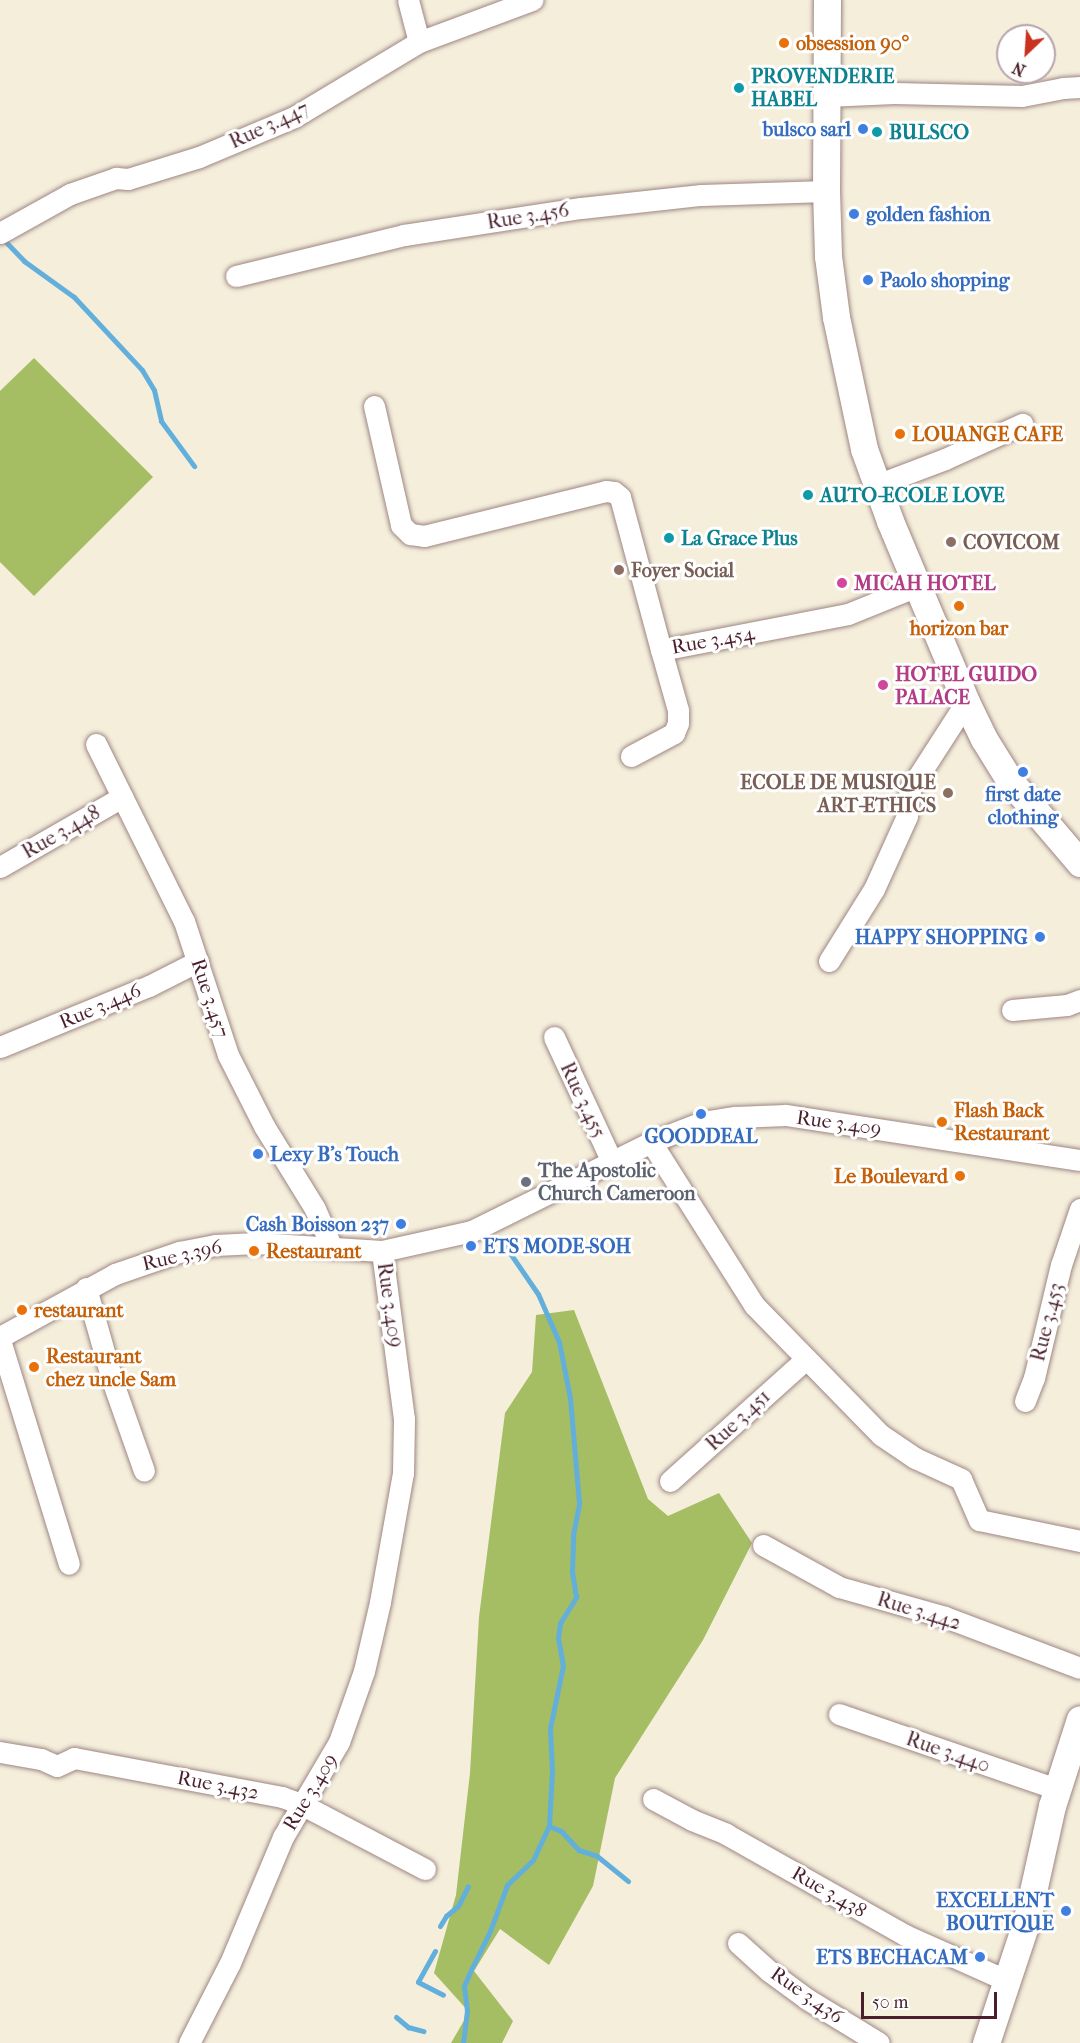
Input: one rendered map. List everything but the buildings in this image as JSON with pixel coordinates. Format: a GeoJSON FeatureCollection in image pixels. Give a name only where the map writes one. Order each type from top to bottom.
{"type":"FeatureCollection","features":[{"type":"Feature","properties":{"kind":"main road"},"geometry":{"type":"LineString","coordinates":[[827,0],[828,256],[836,317],[864,449],[879,484],[890,521],[966,702],[1010,781],[1080,863]]}},
{"type":"Feature","properties":{"kind":"main road"},"geometry":{"type":"LineString","coordinates":[[987,2043],[1026,1923],[1057,1789],[1080,1719]]}},
{"type":"Feature","properties":{"kind":"street"},"geometry":{"type":"LineString","coordinates":[[408,0],[418,42]]}},
{"type":"Feature","properties":{"kind":"street","name":"Rue 3.447"},"geometry":{"type":"LineString","coordinates":[[0,233],[70,194],[116,178],[128,179],[199,157],[294,117],[418,42],[532,0]]}},
{"type":"Feature","properties":{"kind":"street"},"geometry":{"type":"LineString","coordinates":[[826,96],[894,93],[1022,96],[1080,87]]}},
{"type":"Feature","properties":{"kind":"street","name":"Rue 3.456"},"geometry":{"type":"LineString","coordinates":[[236,276],[404,235],[581,208],[701,195],[826,191]]}},
{"type":"Feature","properties":{"kind":"street","name":"Rue 3.454"},"geometry":{"type":"LineString","coordinates":[[374,406],[401,525],[410,534],[424,536],[606,491],[614,492],[620,497],[661,650],[848,614],[917,586]]}},
{"type":"Feature","properties":{"kind":"street"},"geometry":{"type":"LineString","coordinates":[[879,484],[945,459],[1022,424]]}},
{"type":"Feature","properties":{"kind":"street"},"geometry":{"type":"LineString","coordinates":[[631,756],[674,733],[678,723],[678,710],[661,650]]}},
{"type":"Feature","properties":{"kind":"street"},"geometry":{"type":"LineString","coordinates":[[829,961],[877,882],[907,816],[910,789],[966,702]]}},
{"type":"Feature","properties":{"kind":"street","name":"Rue 3.457"},"geometry":{"type":"LineString","coordinates":[[96,744],[184,921],[228,1055],[264,1126],[315,1209],[332,1248]]}},
{"type":"Feature","properties":{"kind":"street","name":"Rue 3.448"},"geometry":{"type":"LineString","coordinates":[[0,867],[122,797]]}},
{"type":"Feature","properties":{"kind":"street","name":"Rue 3.446"},"geometry":{"type":"LineString","coordinates":[[0,1047],[149,986],[198,961]]}},
{"type":"Feature","properties":{"kind":"street"},"geometry":{"type":"LineString","coordinates":[[1012,1010],[1067,1005],[1080,1000]]}},
{"type":"Feature","properties":{"kind":"street","name":"Rue 3.455"},"geometry":{"type":"LineString","coordinates":[[554,1037],[612,1162]]}},
{"type":"Feature","properties":{"kind":"street","name":"Rue 3.409"},"geometry":{"type":"LineString","coordinates":[[189,2043],[230,1963],[283,1837],[339,1742],[364,1671],[380,1602],[403,1473],[404,1419],[382,1251],[472,1231],[499,1220],[651,1142],[702,1122],[735,1117],[786,1115],[1080,1160]]}},
{"type":"Feature","properties":{"kind":"street"},"geometry":{"type":"LineString","coordinates":[[651,1142],[746,1295],[881,1435],[915,1458],[961,1479],[978,1520],[1080,1541]]}},
{"type":"Feature","properties":{"kind":"street","name":"Rue 3.453"},"geometry":{"type":"LineString","coordinates":[[1025,1401],[1061,1265],[1080,1209]]}},
{"type":"Feature","properties":{"kind":"street","name":"Rue 3.396"},"geometry":{"type":"LineString","coordinates":[[0,1338],[86,1288],[147,1261],[215,1245],[256,1244],[382,1251]]}},
{"type":"Feature","properties":{"kind":"street"},"geometry":{"type":"LineString","coordinates":[[86,1288],[112,1380],[144,1471]]}},
{"type":"Feature","properties":{"kind":"street"},"geometry":{"type":"LineString","coordinates":[[0,1338],[69,1564]]}},
{"type":"Feature","properties":{"kind":"street","name":"Rue 3.451"},"geometry":{"type":"LineString","coordinates":[[669,1480],[806,1359]]}},
{"type":"Feature","properties":{"kind":"street","name":"Rue 3.442"},"geometry":{"type":"LineString","coordinates":[[763,1545],[838,1587],[945,1617],[1080,1668]]}},
{"type":"Feature","properties":{"kind":"street","name":"Rue 3.440"},"geometry":{"type":"LineString","coordinates":[[839,1714],[1057,1789]]}},
{"type":"Feature","properties":{"kind":"street","name":"Rue 3.432"},"geometry":{"type":"LineString","coordinates":[[0,1752],[41,1759],[57,1766],[74,1758],[260,1792],[301,1804],[424,1869]]}},
{"type":"Feature","properties":{"kind":"street","name":"Rue 3.438"},"geometry":{"type":"LineString","coordinates":[[654,1798],[692,1820],[735,1839],[905,1935],[1008,1981]]}},
{"type":"Feature","properties":{"kind":"street","name":"Rue 3.436"},"geometry":{"type":"LineString","coordinates":[[738,1943],[807,1999],[879,2043]]}},
{"type":"Feature","properties":{"kind":"green space"},"geometry":{"type":"Polygon","coordinates":[[[34,358],[153,477],[34,596],[0,562],[0,391],[34,358]]]}},
{"type":"Feature","properties":{"kind":"green space"},"geometry":{"type":"Polygon","coordinates":[[[574,1310],[648,1499],[668,1516],[719,1493],[752,1543],[703,1640],[615,1778],[593,1886],[549,1965],[500,1929],[474,1971],[513,2021],[502,2043],[451,2043],[469,2012],[434,1973],[456,1895],[470,1773],[479,1617],[505,1413],[532,1372],[536,1315],[574,1310]]]}},
{"type":"Feature","properties":{"kind":"waterway"},"geometry":{"type":"LineString","coordinates":[[2,238],[24,261],[74,297],[142,370],[154,390],[161,421],[194,466]]}},
{"type":"Feature","properties":{"kind":"waterway"},"geometry":{"type":"LineString","coordinates":[[463,2043],[467,2011],[464,1986],[490,1931],[507,1885],[533,1860],[549,1826],[552,1771],[550,1728],[563,1666],[558,1638],[560,1623],[576,1597],[572,1571],[573,1535],[579,1503],[570,1398],[559,1342],[538,1294],[501,1240]]}},
{"type":"Feature","properties":{"kind":"waterway"},"geometry":{"type":"LineString","coordinates":[[549,1826],[561,1831],[579,1850],[597,1856],[628,1881]]}},
{"type":"Feature","properties":{"kind":"waterway"},"geometry":{"type":"LineString","coordinates":[[440,1926],[446,1916],[458,1906],[468,1886]]}},
{"type":"Feature","properties":{"kind":"waterway"},"geometry":{"type":"LineString","coordinates":[[435,1951],[418,1982],[443,1995]]}},
{"type":"Feature","properties":{"kind":"waterway"},"geometry":{"type":"LineString","coordinates":[[396,2017],[408,2027],[423,2031]]}},
{"type":"Feature","properties":{"kind":"place","name":"obsession 90°"},"geometry":{"type":"Point","coordinates":[784,43]}},
{"type":"Feature","properties":{"kind":"place","name":"PROVENDERIE HABEL"},"geometry":{"type":"Point","coordinates":[739,88]}},
{"type":"Feature","properties":{"kind":"place","name":"bulsco sarl"},"geometry":{"type":"Point","coordinates":[863,129]}},
{"type":"Feature","properties":{"kind":"place","name":"BULSCO"},"geometry":{"type":"Point","coordinates":[877,132]}},
{"type":"Feature","properties":{"kind":"place","name":"golden fashion"},"geometry":{"type":"Point","coordinates":[854,214]}},
{"type":"Feature","properties":{"kind":"place","name":"Paolo shopping"},"geometry":{"type":"Point","coordinates":[868,280]}},
{"type":"Feature","properties":{"kind":"place","name":"LOUANGE CAFE"},"geometry":{"type":"Point","coordinates":[900,434]}},
{"type":"Feature","properties":{"kind":"place","name":"AUTO-ECOLE LOVE"},"geometry":{"type":"Point","coordinates":[808,495]}},
{"type":"Feature","properties":{"kind":"place","name":"La Grace Plus"},"geometry":{"type":"Point","coordinates":[669,538]}},
{"type":"Feature","properties":{"kind":"place","name":"COVICOM"},"geometry":{"type":"Point","coordinates":[951,542]}},
{"type":"Feature","properties":{"kind":"place","name":"Foyer Social"},"geometry":{"type":"Point","coordinates":[619,570]}},
{"type":"Feature","properties":{"kind":"place","name":"MICAH HOTEL"},"geometry":{"type":"Point","coordinates":[842,583]}},
{"type":"Feature","properties":{"kind":"place","name":"horizon bar"},"geometry":{"type":"Point","coordinates":[959,606]}},
{"type":"Feature","properties":{"kind":"place","name":"HOTEL GUIDO PALACE"},"geometry":{"type":"Point","coordinates":[883,685]}},
{"type":"Feature","properties":{"kind":"place","name":"first date clothing"},"geometry":{"type":"Point","coordinates":[1023,772]}},
{"type":"Feature","properties":{"kind":"place","name":"ECOLE DE MUSIQUE ART-ETHICS"},"geometry":{"type":"Point","coordinates":[948,793]}},
{"type":"Feature","properties":{"kind":"place","name":"HAPPY SHOPPING"},"geometry":{"type":"Point","coordinates":[1040,937]}},
{"type":"Feature","properties":{"kind":"place","name":"GOODDEAL"},"geometry":{"type":"Point","coordinates":[701,1114]}},
{"type":"Feature","properties":{"kind":"place","name":"Flash Back Restaurant"},"geometry":{"type":"Point","coordinates":[942,1122]}},
{"type":"Feature","properties":{"kind":"place","name":"Lexy B's Touch"},"geometry":{"type":"Point","coordinates":[258,1154]}},
{"type":"Feature","properties":{"kind":"place","name":"Le Boulevard"},"geometry":{"type":"Point","coordinates":[960,1176]}},
{"type":"Feature","properties":{"kind":"place","name":"The Apostolic Church Cameroon"},"geometry":{"type":"Point","coordinates":[526,1182]}},
{"type":"Feature","properties":{"kind":"place","name":"Cash Boisson 237"},"geometry":{"type":"Point","coordinates":[401,1224]}},
{"type":"Feature","properties":{"kind":"place","name":"ETS MODE-SOH"},"geometry":{"type":"Point","coordinates":[471,1246]}},
{"type":"Feature","properties":{"kind":"place","name":"Restaurant"},"geometry":{"type":"Point","coordinates":[254,1251]}},
{"type":"Feature","properties":{"kind":"place","name":"restaurant"},"geometry":{"type":"Point","coordinates":[22,1310]}},
{"type":"Feature","properties":{"kind":"place","name":"Restaurant chez uncle Sam"},"geometry":{"type":"Point","coordinates":[34,1367]}},
{"type":"Feature","properties":{"kind":"place","name":"EXCELLENT BOUTIQUE"},"geometry":{"type":"Point","coordinates":[1066,1911]}},
{"type":"Feature","properties":{"kind":"place","name":"ETS BECHACAM"},"geometry":{"type":"Point","coordinates":[980,1957]}}]}
